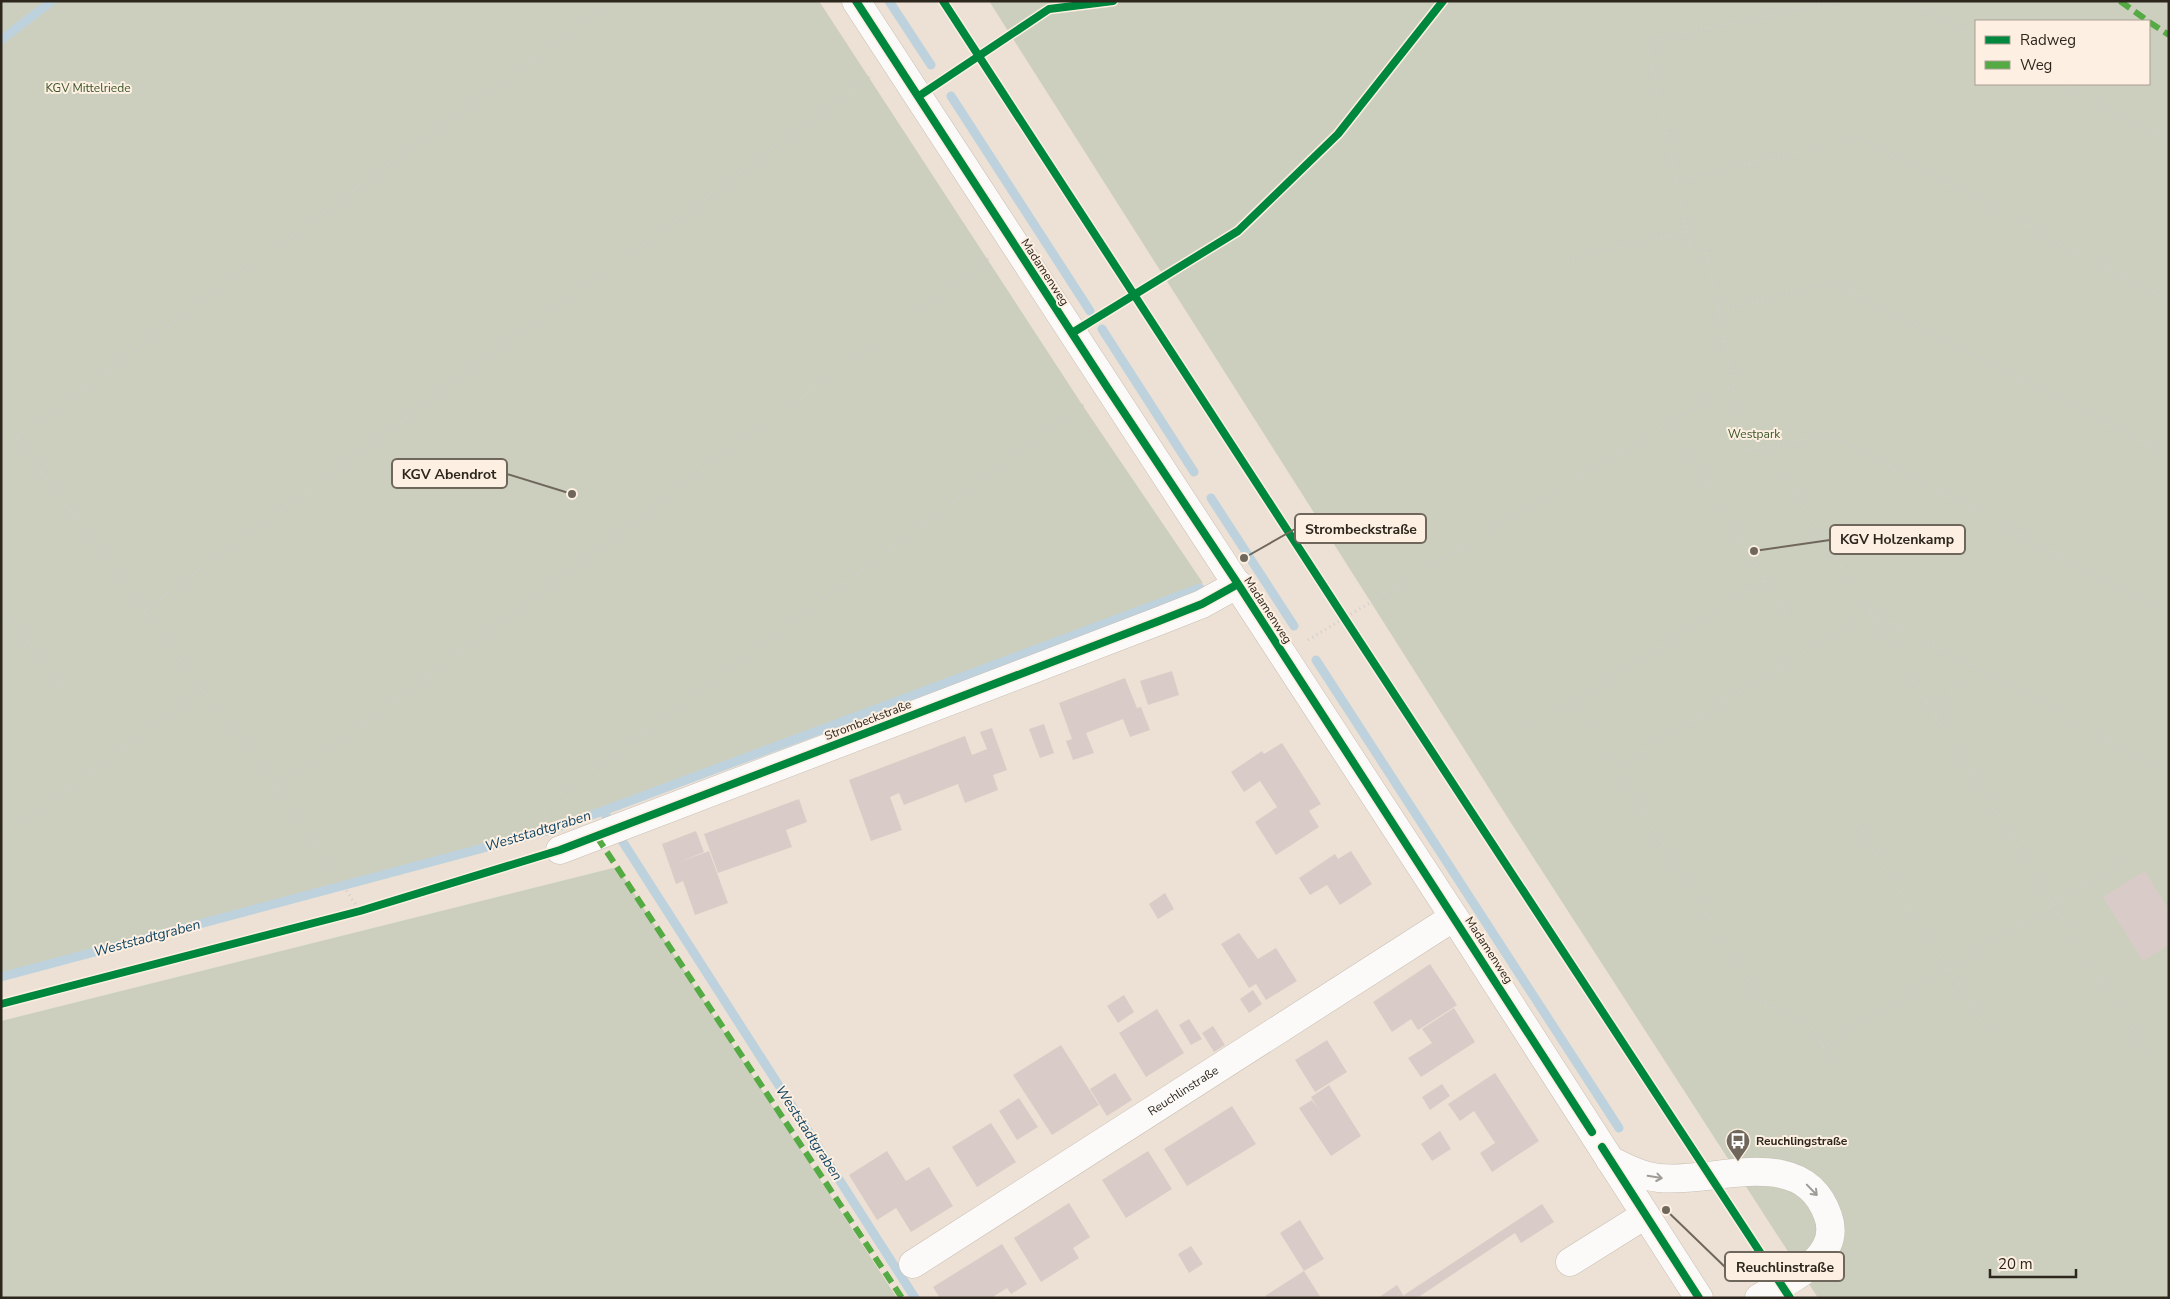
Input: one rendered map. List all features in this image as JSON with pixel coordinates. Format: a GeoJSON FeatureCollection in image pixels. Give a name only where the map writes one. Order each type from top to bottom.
{"type":"FeatureCollection","features":[{"type":"Feature","properties":{"kind":"street","name":"Madamenweg"},"geometry":{"type":"LineString","coordinates":[[856,1],[1106,387],[1238,584],[1699,1298]]}},
{"type":"Feature","properties":{"kind":"street","name":"Strombeckstraße"},"geometry":{"type":"LineString","coordinates":[[555,839],[1159,621],[1202,604],[1238,584]]}},
{"type":"Feature","properties":{"kind":"street","name":"Reuchlinstraße"},"geometry":{"type":"LineString","coordinates":[[913,1264],[1454,917]]}},
{"type":"Feature","properties":{"kind":"street"},"geometry":{"type":"LineString","coordinates":[[1610,1160],[1636,1173],[1660,1178],[1737,1172],[1792,1175],[1810,1186],[1824,1204],[1830,1221],[1831,1236],[1824,1253],[1798,1274],[1760,1298]]}},
{"type":"Feature","properties":{"kind":"street"},"geometry":{"type":"LineString","coordinates":[[1570,1262],[1645,1215]]}},
{"type":"Feature","properties":{"kind":"path"},"geometry":{"type":"LineString","coordinates":[[9,1],[25,19]]}},
{"type":"Feature","properties":{"kind":"path"},"geometry":{"type":"LineString","coordinates":[[1,449],[612,1]]}},
{"type":"Feature","properties":{"kind":"path"},"geometry":{"type":"LineString","coordinates":[[1840,1],[1647,41],[1691,250],[1705,247],[1747,452],[1828,434],[2169,613]]}},
{"type":"Feature","properties":{"kind":"path"},"geometry":{"type":"LineString","coordinates":[[1909,1],[1975,36]]}},
{"type":"Feature","properties":{"kind":"path"},"geometry":{"type":"LineString","coordinates":[[144,610],[868,78]]}},
{"type":"Feature","properties":{"kind":"path"},"geometry":{"type":"LineString","coordinates":[[2067,85],[2169,139]]}},
{"type":"Feature","properties":{"kind":"path"},"geometry":{"type":"LineString","coordinates":[[1676,181],[1860,138],[2169,300]]}},
{"type":"Feature","properties":{"kind":"path"},"geometry":{"type":"LineString","coordinates":[[1568,259],[1687,232]]}},
{"type":"Feature","properties":{"kind":"path"},"geometry":{"type":"LineString","coordinates":[[277,788],[988,260]]}},
{"type":"Feature","properties":{"kind":"path"},"geometry":{"type":"LineString","coordinates":[[1718,310],[1836,283],[2169,457]]}},
{"type":"Feature","properties":{"kind":"path"},"geometry":{"type":"LineString","coordinates":[[1283,654],[1733,384]]}},
{"type":"Feature","properties":{"kind":"path"},"geometry":{"type":"LineString","coordinates":[[555,839],[544,806],[1083,406]]}},
{"type":"Feature","properties":{"kind":"path"},"geometry":{"type":"LineString","coordinates":[[1669,423],[1808,649]]}},
{"type":"Feature","properties":{"kind":"path"},"geometry":{"type":"LineString","coordinates":[[17,438],[277,788],[343,883],[360,911]]}},
{"type":"Feature","properties":{"kind":"path"},"geometry":{"type":"LineString","coordinates":[[1767,448],[2150,1058]]}},
{"type":"Feature","properties":{"kind":"path"},"geometry":{"type":"LineString","coordinates":[[1530,728],[1766,580]]}},
{"type":"Feature","properties":{"kind":"path"},"geometry":{"type":"LineString","coordinates":[[1,605],[70,698]]}},
{"type":"Feature","properties":{"kind":"path"},"geometry":{"type":"LineString","coordinates":[[1616,768],[1870,611]]}},
{"type":"Feature","properties":{"kind":"path"},"geometry":{"type":"LineString","coordinates":[[1870,611],[2169,772]]}},
{"type":"Feature","properties":{"kind":"path"},"geometry":{"type":"LineString","coordinates":[[1936,716],[1969,664]]}},
{"type":"Feature","properties":{"kind":"path"},"geometry":{"type":"LineString","coordinates":[[1,838],[202,689]]}},
{"type":"Feature","properties":{"kind":"path"},"geometry":{"type":"LineString","coordinates":[[1573,700],[1761,1002],[1807,1019],[1823,1048],[1838,1064]]}},
{"type":"Feature","properties":{"kind":"path"},"geometry":{"type":"LineString","coordinates":[[1849,812],[1989,1033]]}},
{"type":"Feature","properties":{"kind":"path"},"geometry":{"type":"LineString","coordinates":[[1823,1048],[2136,853]]}},
{"type":"Feature","properties":{"kind":"green space","name":"KGV Mittelriede"},"geometry":{"type":"Polygon","coordinates":[[[1,1],[819,1],[1083,406],[1203,583],[550,828],[1,974],[1,1]]]}},
{"type":"Feature","properties":{"kind":"green space","name":"Westpark"},"geometry":{"type":"Polygon","coordinates":[[[989,1],[2169,1],[2169,1298],[1818,1298],[1513,826],[989,1]]]}},
{"type":"Feature","properties":{"kind":"green space"},"geometry":{"type":"Polygon","coordinates":[[[617,867],[897,1298],[1,1298],[1,1021],[617,867]]]}},
{"type":"Feature","properties":{"kind":"building"},"geometry":{"type":"Polygon","coordinates":[[[1172,671],[1179,695],[1148,705],[1140,681],[1172,671]]]}},
{"type":"Feature","properties":{"kind":"building"},"geometry":{"type":"Polygon","coordinates":[[[1125,678],[1137,708],[1141,707],[1150,730],[1130,737],[1123,719],[1086,733],[1094,753],[1073,760],[1066,741],[1072,739],[1059,703],[1125,678]]]}},
{"type":"Feature","properties":{"kind":"building"},"geometry":{"type":"Polygon","coordinates":[[[1044,724],[1054,753],[1040,758],[1029,729],[1044,724]]]}},
{"type":"Feature","properties":{"kind":"building"},"geometry":{"type":"Polygon","coordinates":[[[992,728],[1007,770],[993,775],[998,790],[965,803],[958,784],[904,805],[899,793],[890,797],[902,830],[871,841],[849,780],[965,736],[972,755],[987,749],[980,732],[992,728]]]}},
{"type":"Feature","properties":{"kind":"building"},"geometry":{"type":"Polygon","coordinates":[[[1282,743],[1321,804],[1309,811],[1319,827],[1276,855],[1255,822],[1277,807],[1260,781],[1244,792],[1231,772],[1262,751],[1264,754],[1282,743]]]}},
{"type":"Feature","properties":{"kind":"building"},"geometry":{"type":"Polygon","coordinates":[[[799,799],[807,822],[786,830],[792,847],[718,873],[704,834],[799,799]]]}},
{"type":"Feature","properties":{"kind":"building"},"geometry":{"type":"Polygon","coordinates":[[[696,831],[704,852],[677,863],[709,851],[728,903],[695,915],[683,881],[676,884],[662,844],[696,831]]]}},
{"type":"Feature","properties":{"kind":"building"},"geometry":{"type":"Polygon","coordinates":[[[1351,851],[1372,884],[1340,905],[1327,885],[1310,895],[1299,878],[1335,854],[1338,859],[1351,851]]]}},
{"type":"Feature","properties":{"kind":"building"},"geometry":{"type":"Polygon","coordinates":[[[2145,871],[2169,910],[2169,945],[2143,961],[2103,897],[2145,871]]]}},
{"type":"Feature","properties":{"kind":"building"},"geometry":{"type":"Polygon","coordinates":[[[1165,893],[1174,909],[1158,919],[1149,904],[1165,893]]]}},
{"type":"Feature","properties":{"kind":"building"},"geometry":{"type":"Polygon","coordinates":[[[1239,933],[1258,959],[1276,948],[1297,981],[1266,1000],[1256,984],[1249,988],[1221,944],[1239,933]]]}},
{"type":"Feature","properties":{"kind":"building"},"geometry":{"type":"Polygon","coordinates":[[[1430,964],[1457,1005],[1418,1030],[1411,1019],[1392,1032],[1373,1002],[1430,964]]]}},
{"type":"Feature","properties":{"kind":"building"},"geometry":{"type":"Polygon","coordinates":[[[1253,990],[1262,1004],[1249,1013],[1240,999],[1253,990]]]}},
{"type":"Feature","properties":{"kind":"building"},"geometry":{"type":"Polygon","coordinates":[[[1124,995],[1134,1012],[1118,1023],[1107,1006],[1124,995]]]}},
{"type":"Feature","properties":{"kind":"building"},"geometry":{"type":"Polygon","coordinates":[[[1454,1008],[1475,1042],[1421,1077],[1408,1058],[1432,1043],[1422,1029],[1454,1008]]]}},
{"type":"Feature","properties":{"kind":"building"},"geometry":{"type":"Polygon","coordinates":[[[1157,1009],[1184,1053],[1146,1077],[1119,1033],[1157,1009]]]}},
{"type":"Feature","properties":{"kind":"building"},"geometry":{"type":"Polygon","coordinates":[[[1189,1019],[1202,1039],[1191,1045],[1179,1025],[1189,1019]]]}},
{"type":"Feature","properties":{"kind":"building"},"geometry":{"type":"Polygon","coordinates":[[[1213,1026],[1225,1045],[1214,1052],[1202,1033],[1213,1026]]]}},
{"type":"Feature","properties":{"kind":"building"},"geometry":{"type":"Polygon","coordinates":[[[1327,1040],[1347,1072],[1315,1092],[1295,1060],[1327,1040]]]}},
{"type":"Feature","properties":{"kind":"building"},"geometry":{"type":"Polygon","coordinates":[[[1061,1045],[1099,1105],[1052,1135],[1013,1075],[1061,1045]]]}},
{"type":"Feature","properties":{"kind":"building"},"geometry":{"type":"Polygon","coordinates":[[[1115,1073],[1132,1100],[1107,1116],[1090,1089],[1115,1073]]]}},
{"type":"Feature","properties":{"kind":"building"},"geometry":{"type":"Polygon","coordinates":[[[1495,1073],[1539,1141],[1492,1172],[1480,1153],[1495,1143],[1474,1111],[1460,1121],[1448,1104],[1495,1073]]]}},
{"type":"Feature","properties":{"kind":"building"},"geometry":{"type":"Polygon","coordinates":[[[1442,1084],[1450,1096],[1430,1110],[1422,1097],[1442,1084]]]}},
{"type":"Feature","properties":{"kind":"building"},"geometry":{"type":"Polygon","coordinates":[[[1329,1085],[1361,1136],[1331,1156],[1299,1108],[1312,1100],[1320,1111],[1311,1097],[1329,1085]]]}},
{"type":"Feature","properties":{"kind":"building"},"geometry":{"type":"Polygon","coordinates":[[[1019,1098],[1038,1127],[1017,1140],[999,1111],[1019,1098]]]}},
{"type":"Feature","properties":{"kind":"building"},"geometry":{"type":"Polygon","coordinates":[[[1232,1106],[1256,1144],[1187,1186],[1164,1149],[1232,1106]]]}},
{"type":"Feature","properties":{"kind":"building"},"geometry":{"type":"Polygon","coordinates":[[[991,1123],[1016,1162],[977,1187],[952,1147],[991,1123]]]}},
{"type":"Feature","properties":{"kind":"building"},"geometry":{"type":"Polygon","coordinates":[[[1440,1131],[1451,1149],[1432,1161],[1421,1144],[1440,1131]]]}},
{"type":"Feature","properties":{"kind":"building"},"geometry":{"type":"Polygon","coordinates":[[[887,1151],[906,1181],[929,1167],[953,1206],[911,1232],[896,1208],[877,1220],[849,1175],[887,1151]]]}},
{"type":"Feature","properties":{"kind":"building"},"geometry":{"type":"Polygon","coordinates":[[[1148,1151],[1172,1189],[1126,1218],[1102,1180],[1148,1151]]]}},
{"type":"Feature","properties":{"kind":"building"},"geometry":{"type":"Polygon","coordinates":[[[1069,1203],[1090,1237],[1073,1248],[1079,1258],[1041,1282],[1014,1238],[1069,1203]]]}},
{"type":"Feature","properties":{"kind":"building"},"geometry":{"type":"Polygon","coordinates":[[[1542,1204],[1554,1222],[1521,1243],[1515,1233],[1417,1298],[1406,1298],[1404,1295],[1542,1204]]]}},
{"type":"Feature","properties":{"kind":"building"},"geometry":{"type":"Polygon","coordinates":[[[1300,1220],[1324,1259],[1304,1271],[1280,1233],[1300,1220]]]}},
{"type":"Feature","properties":{"kind":"building"},"geometry":{"type":"Polygon","coordinates":[[[1002,1244],[1027,1284],[1011,1294],[1007,1288],[991,1298],[940,1298],[933,1287],[1002,1244]]]}},
{"type":"Feature","properties":{"kind":"building"},"geometry":{"type":"Polygon","coordinates":[[[1191,1246],[1203,1264],[1189,1273],[1178,1254],[1191,1246]]]}},
{"type":"Feature","properties":{"kind":"building"},"geometry":{"type":"Polygon","coordinates":[[[1304,1271],[1321,1298],[1266,1298],[1265,1296],[1304,1271]]]}},
{"type":"Feature","properties":{"kind":"building"},"geometry":{"type":"Polygon","coordinates":[[[1397,1285],[1405,1298],[1378,1298],[1397,1285]]]}},
{"type":"Feature","properties":{"kind":"waterway"},"geometry":{"type":"LineString","coordinates":[[1,40],[52,1]]}},
{"type":"Feature","properties":{"kind":"waterway"},"geometry":{"type":"LineString","coordinates":[[889,1],[931,65]]}},
{"type":"Feature","properties":{"kind":"waterway"},"geometry":{"type":"LineString","coordinates":[[951,96],[1090,311]]}},
{"type":"Feature","properties":{"kind":"waterway"},"geometry":{"type":"LineString","coordinates":[[1102,329],[1194,472]]}},
{"type":"Feature","properties":{"kind":"waterway"},"geometry":{"type":"LineString","coordinates":[[1211,498],[1294,626]]}},
{"type":"Feature","properties":{"kind":"waterway"},"geometry":{"type":"LineString","coordinates":[[603,811],[1200,588]]}},
{"type":"Feature","properties":{"kind":"waterway"},"geometry":{"type":"LineString","coordinates":[[1316,660],[1619,1128]]}},
{"type":"Feature","properties":{"kind":"waterway","name":"Weststadtgraben"},"geometry":{"type":"LineString","coordinates":[[1,977],[547,831],[603,811],[915,1298]]}},
{"type":"Feature","properties":{"kind":"marked path"},"geometry":{"type":"LineString","coordinates":[[2120,1],[2147,20]]}},
{"type":"Feature","properties":{"kind":"marked path"},"geometry":{"type":"LineString","coordinates":[[2150,23],[2169,35]]}},
{"type":"Feature","properties":{"kind":"marked path"},"geometry":{"type":"LineString","coordinates":[[597,837],[902,1298]]}},
{"type":"Feature","properties":{"kind":"cycle path"},"geometry":{"type":"LineString","coordinates":[[856,1],[1107,387],[1238,584],[1592,1132]]}},
{"type":"Feature","properties":{"kind":"cycle path"},"geometry":{"type":"LineString","coordinates":[[943,1],[1790,1298]]}},
{"type":"Feature","properties":{"kind":"cycle path"},"geometry":{"type":"LineString","coordinates":[[919,96],[1049,9],[1113,1]]}},
{"type":"Feature","properties":{"kind":"cycle path"},"geometry":{"type":"LineString","coordinates":[[1072,333],[1238,231],[1338,134],[1443,1]]}},
{"type":"Feature","properties":{"kind":"cycle path"},"geometry":{"type":"LineString","coordinates":[[1,1004],[360,911],[560,850],[1159,621],[1202,604],[1238,584]]}},
{"type":"Feature","properties":{"kind":"cycle path"},"geometry":{"type":"LineString","coordinates":[[1602,1147],[1699,1298]]}},
{"type":"Feature","properties":{"kind":"place","name":"KGV Abendrot"},"geometry":{"type":"Point","coordinates":[572,494]}},
{"type":"Feature","properties":{"kind":"place","name":"KGV Holzenkamp"},"geometry":{"type":"Point","coordinates":[1754,551]}},
{"type":"Feature","properties":{"kind":"place","name":"Strombeckstraße"},"geometry":{"type":"Point","coordinates":[1244,558]}},
{"type":"Feature","properties":{"kind":"place","name":"Reuchlingstraße"},"geometry":{"type":"Point","coordinates":[1738,1162]}},
{"type":"Feature","properties":{"kind":"place","name":"Reuchlinstraße"},"geometry":{"type":"Point","coordinates":[1666,1210]}}]}
